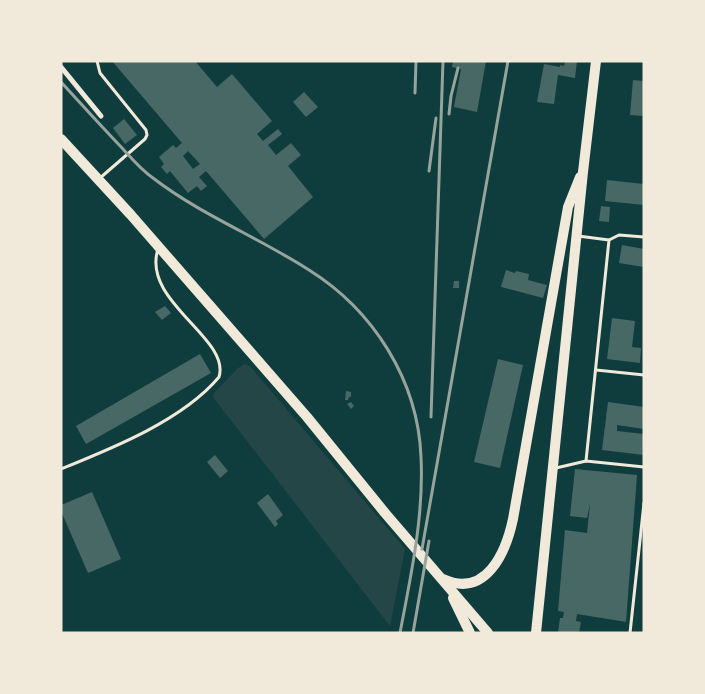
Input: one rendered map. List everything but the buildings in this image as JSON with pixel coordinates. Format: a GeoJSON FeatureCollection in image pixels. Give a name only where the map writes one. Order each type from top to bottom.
{"type":"FeatureCollection","features":[{"type":"Feature","properties":{"kind":"main road"},"geometry":{"type":"LineString","coordinates":[[536,633],[596,61]]}},
{"type":"Feature","properties":{"kind":"main road"},"geometry":{"type":"LineString","coordinates":[[61,139],[158,246],[307,417],[385,513],[488,633]]}},
{"type":"Feature","properties":{"kind":"main road"},"geometry":{"type":"LineString","coordinates":[[443,580],[456,584],[473,583],[492,568],[503,553],[510,535],[568,207],[583,172]]}},
{"type":"Feature","properties":{"kind":"main road"},"geometry":{"type":"LineString","coordinates":[[443,580],[470,633]]}},
{"type":"Feature","properties":{"kind":"street"},"geometry":{"type":"LineString","coordinates":[[61,67],[102,116]]}},
{"type":"Feature","properties":{"kind":"lane"},"geometry":{"type":"LineString","coordinates":[[97,61],[100,73],[146,130],[147,135],[145,139],[98,180]]}},
{"type":"Feature","properties":{"kind":"lane"},"geometry":{"type":"LineString","coordinates":[[577,236],[609,240],[619,235],[644,237]]}},
{"type":"Feature","properties":{"kind":"lane"},"geometry":{"type":"LineString","coordinates":[[586,461],[609,240]]}},
{"type":"Feature","properties":{"kind":"lane"},"geometry":{"type":"LineString","coordinates":[[61,470],[137,436],[190,404],[219,377],[220,365],[217,357],[175,305],[159,280],[154,264],[158,246]]}},
{"type":"Feature","properties":{"kind":"lane"},"geometry":{"type":"LineString","coordinates":[[596,370],[644,375]]}},
{"type":"Feature","properties":{"kind":"lane"},"geometry":{"type":"LineString","coordinates":[[553,469],[586,461],[644,467]]}},
{"type":"Feature","properties":{"kind":"lane"},"geometry":{"type":"LineString","coordinates":[[630,633],[644,503]]}},
{"type":"Feature","properties":{"kind":"shaded area"},"geometry":{"type":"Polygon","coordinates":[[[245,364],[250,366],[405,549],[390,626],[213,397],[214,393],[238,368],[245,364]]]}},
{"type":"Feature","properties":{"kind":"railway"},"geometry":{"type":"LineString","coordinates":[[415,93],[416,61]]}},
{"type":"Feature","properties":{"kind":"railway"},"geometry":{"type":"LineString","coordinates":[[431,417],[443,61]]}},
{"type":"Feature","properties":{"kind":"railway"},"geometry":{"type":"LineString","coordinates":[[422,549],[508,61]]}},
{"type":"Feature","properties":{"kind":"railway"},"geometry":{"type":"LineString","coordinates":[[449,114],[458,68]]}},
{"type":"Feature","properties":{"kind":"railway"},"geometry":{"type":"LineString","coordinates":[[61,82],[145,172],[190,203],[290,258],[332,286],[372,326],[388,350],[401,375],[411,401],[418,428],[421,457],[419,523],[400,633]]}},
{"type":"Feature","properties":{"kind":"railway"},"geometry":{"type":"LineString","coordinates":[[429,171],[436,118]]}},
{"type":"Feature","properties":{"kind":"railway"},"geometry":{"type":"LineString","coordinates":[[413,633],[429,541]]}}]}
